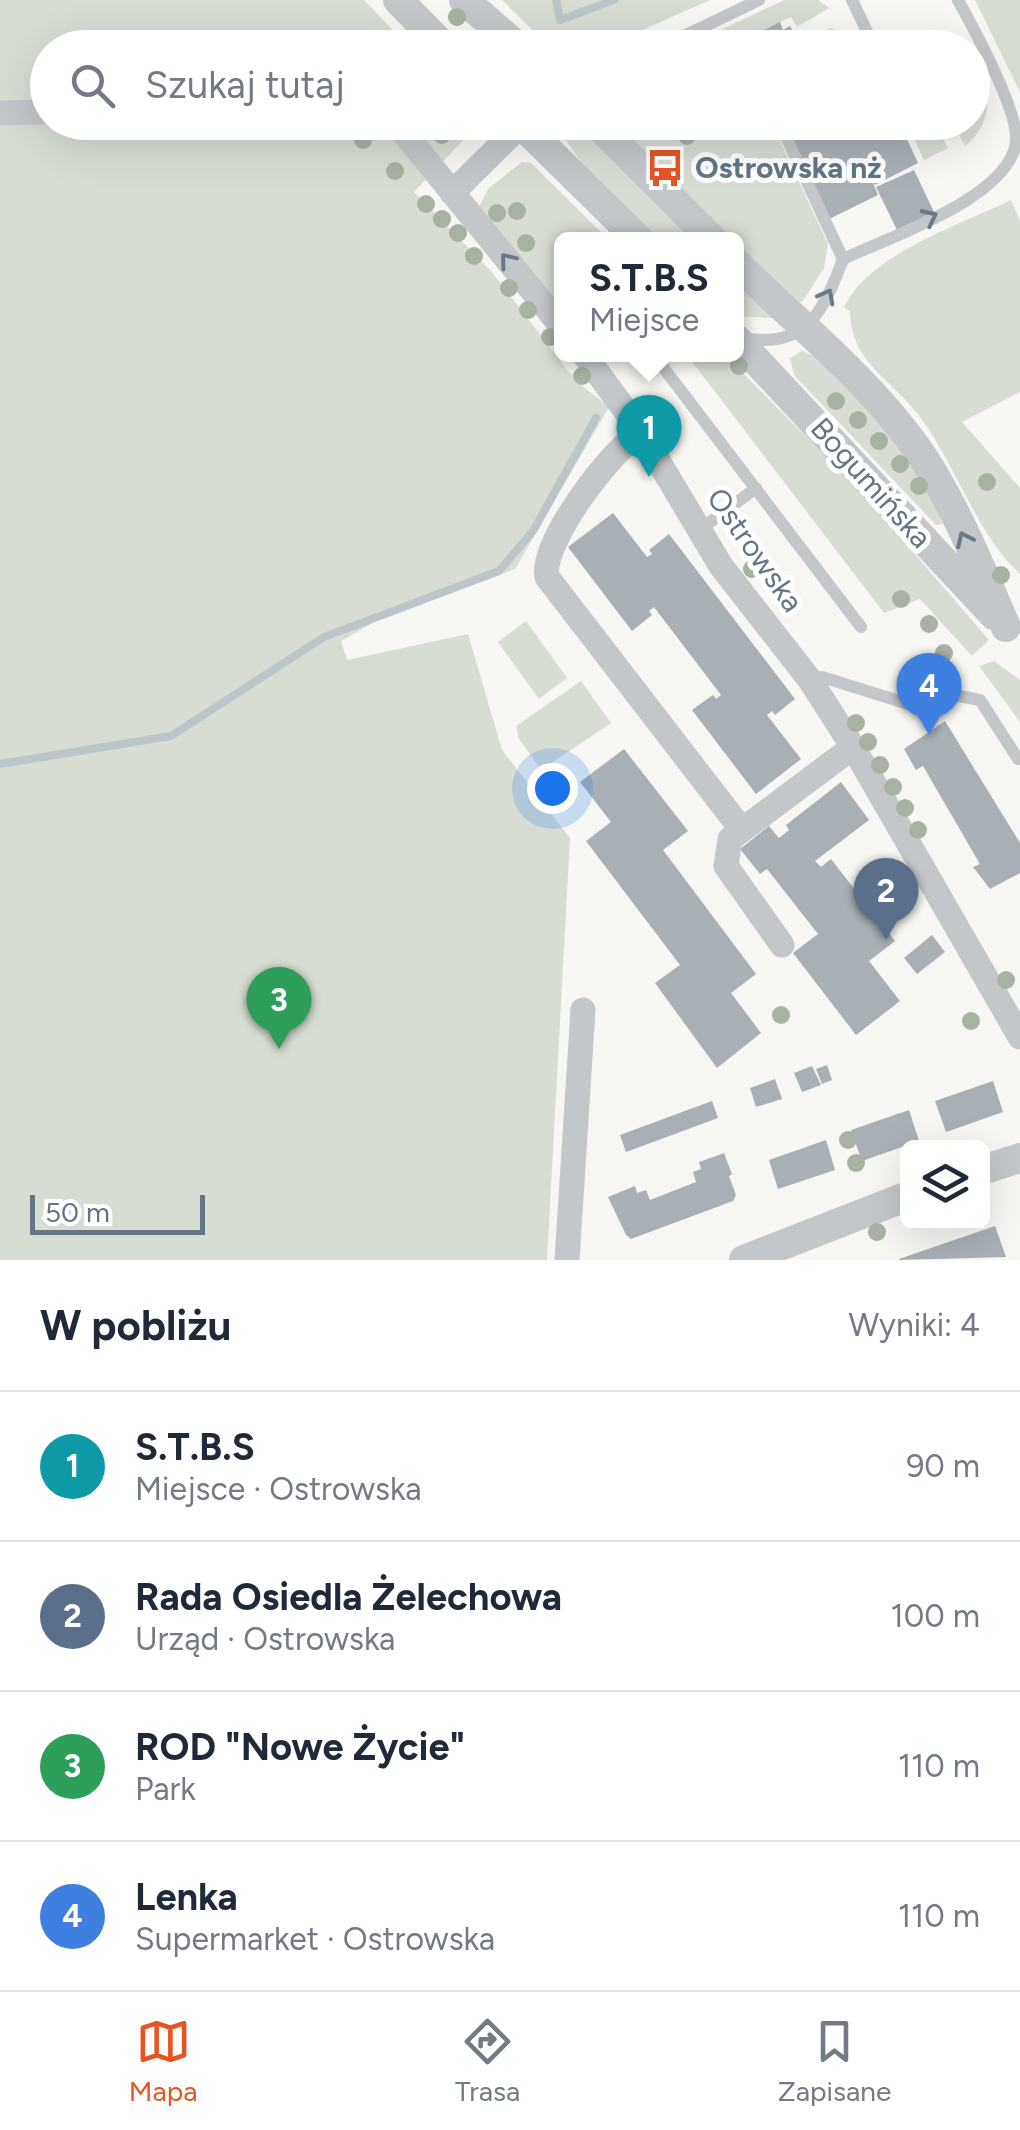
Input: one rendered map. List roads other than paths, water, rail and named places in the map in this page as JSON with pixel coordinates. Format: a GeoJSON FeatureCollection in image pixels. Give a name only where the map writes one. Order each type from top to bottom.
{"type":"FeatureCollection","features":[{"type":"Feature","properties":{"kind":"street"},"geometry":{"type":"LineString","coordinates":[[398,0],[427,30]]}},
{"type":"Feature","properties":{"kind":"street"},"geometry":{"type":"LineString","coordinates":[[464,0],[498,30]]}},
{"type":"Feature","properties":{"kind":"street"},"geometry":{"type":"LineString","coordinates":[[0,114],[30,113]]}},
{"type":"Feature","properties":{"kind":"street"},"geometry":{"type":"LineString","coordinates":[[409,140],[554,317]]}},
{"type":"Feature","properties":{"kind":"street"},"geometry":{"type":"LineString","coordinates":[[452,193],[505,140]]}},
{"type":"Feature","properties":{"kind":"street"},"geometry":{"type":"LineString","coordinates":[[539,140],[631,232]]}},
{"type":"Feature","properties":{"kind":"street"},"geometry":{"type":"LineString","coordinates":[[613,140],[705,232]]}},
{"type":"Feature","properties":{"kind":"street","name":"Bogumińska"},"geometry":{"type":"LineString","coordinates":[[744,271],[892,416],[919,452],[943,492],[1013,635]]}},
{"type":"Feature","properties":{"kind":"street","name":"Bogumińska"},"geometry":{"type":"LineString","coordinates":[[744,346],[1013,635]]}},
{"type":"Feature","properties":{"kind":"street","name":"Ostrowska"},"geometry":{"type":"LineString","coordinates":[[590,362],[641,432],[698,531],[742,596],[810,680],[853,747],[1020,1037]]}},
{"type":"Feature","properties":{"kind":"street"},"geometry":{"type":"LineString","coordinates":[[641,432],[607,461],[549,552],[547,577],[742,830]]}},
{"type":"Feature","properties":{"kind":"street"},"geometry":{"type":"LineString","coordinates":[[782,945],[726,866],[730,839],[853,747]]}},
{"type":"Feature","properties":{"kind":"street"},"geometry":{"type":"LineString","coordinates":[[567,1260],[582,1010]]}},
{"type":"Feature","properties":{"kind":"street"},"geometry":{"type":"LineString","coordinates":[[990,1167],[1020,1158]]}},
{"type":"Feature","properties":{"kind":"street"},"geometry":{"type":"LineString","coordinates":[[744,1260],[900,1199]]}},
{"type":"Feature","properties":{"kind":"lane"},"geometry":{"type":"LineString","coordinates":[[696,30],[759,0]]}},
{"type":"Feature","properties":{"kind":"lane"},"geometry":{"type":"LineString","coordinates":[[852,0],[866,30]]}},
{"type":"Feature","properties":{"kind":"lane"},"geometry":{"type":"LineString","coordinates":[[958,0],[972,30]]}},
{"type":"Feature","properties":{"kind":"lane"},"geometry":{"type":"LineString","coordinates":[[842,259],[988,189],[1010,161],[1015,124],[990,70]]}},
{"type":"Feature","properties":{"kind":"lane"},"geometry":{"type":"LineString","coordinates":[[787,140],[842,259],[830,293],[803,328]]}},
{"type":"Feature","properties":{"kind":"lane","name":"Bogumińska"},"geometry":{"type":"LineString","coordinates":[[744,338],[778,341],[803,328]]}},
{"type":"Feature","properties":{"kind":"lane"},"geometry":{"type":"LineString","coordinates":[[659,362],[861,626]]}},
{"type":"Feature","properties":{"kind":"lane"},"geometry":{"type":"LineString","coordinates":[[698,531],[756,488]]}},
{"type":"Feature","properties":{"kind":"lane"},"geometry":{"type":"LineString","coordinates":[[810,680],[822,677],[914,706],[970,695],[980,700],[1018,759]]}},
{"type":"Feature","properties":{"kind":"waterway"},"geometry":{"type":"LineString","coordinates":[[556,0],[560,20],[614,0]]}},
{"type":"Feature","properties":{"kind":"waterway"},"geometry":{"type":"LineString","coordinates":[[0,764],[171,736],[324,637],[499,571],[533,531],[596,418]]}},
{"type":"Feature","properties":{"kind":"place","name":"Ostrowska nż"},"geometry":{"type":"Point","coordinates":[665,168]}},
{"type":"Feature","properties":{"kind":"place","name":"S.T.B.S"},"geometry":{"type":"Point","coordinates":[649,477]}},
{"type":"Feature","properties":{"kind":"place","name":"Lenka"},"geometry":{"type":"Point","coordinates":[929,735]}},
{"type":"Feature","properties":{"kind":"place","name":"Rada Osiedla Żelechowa"},"geometry":{"type":"Point","coordinates":[886,940]}},
{"type":"Feature","properties":{"kind":"place","name":"ROD \"Nowe Życie\""},"geometry":{"type":"Point","coordinates":[279,1049]}}]}
